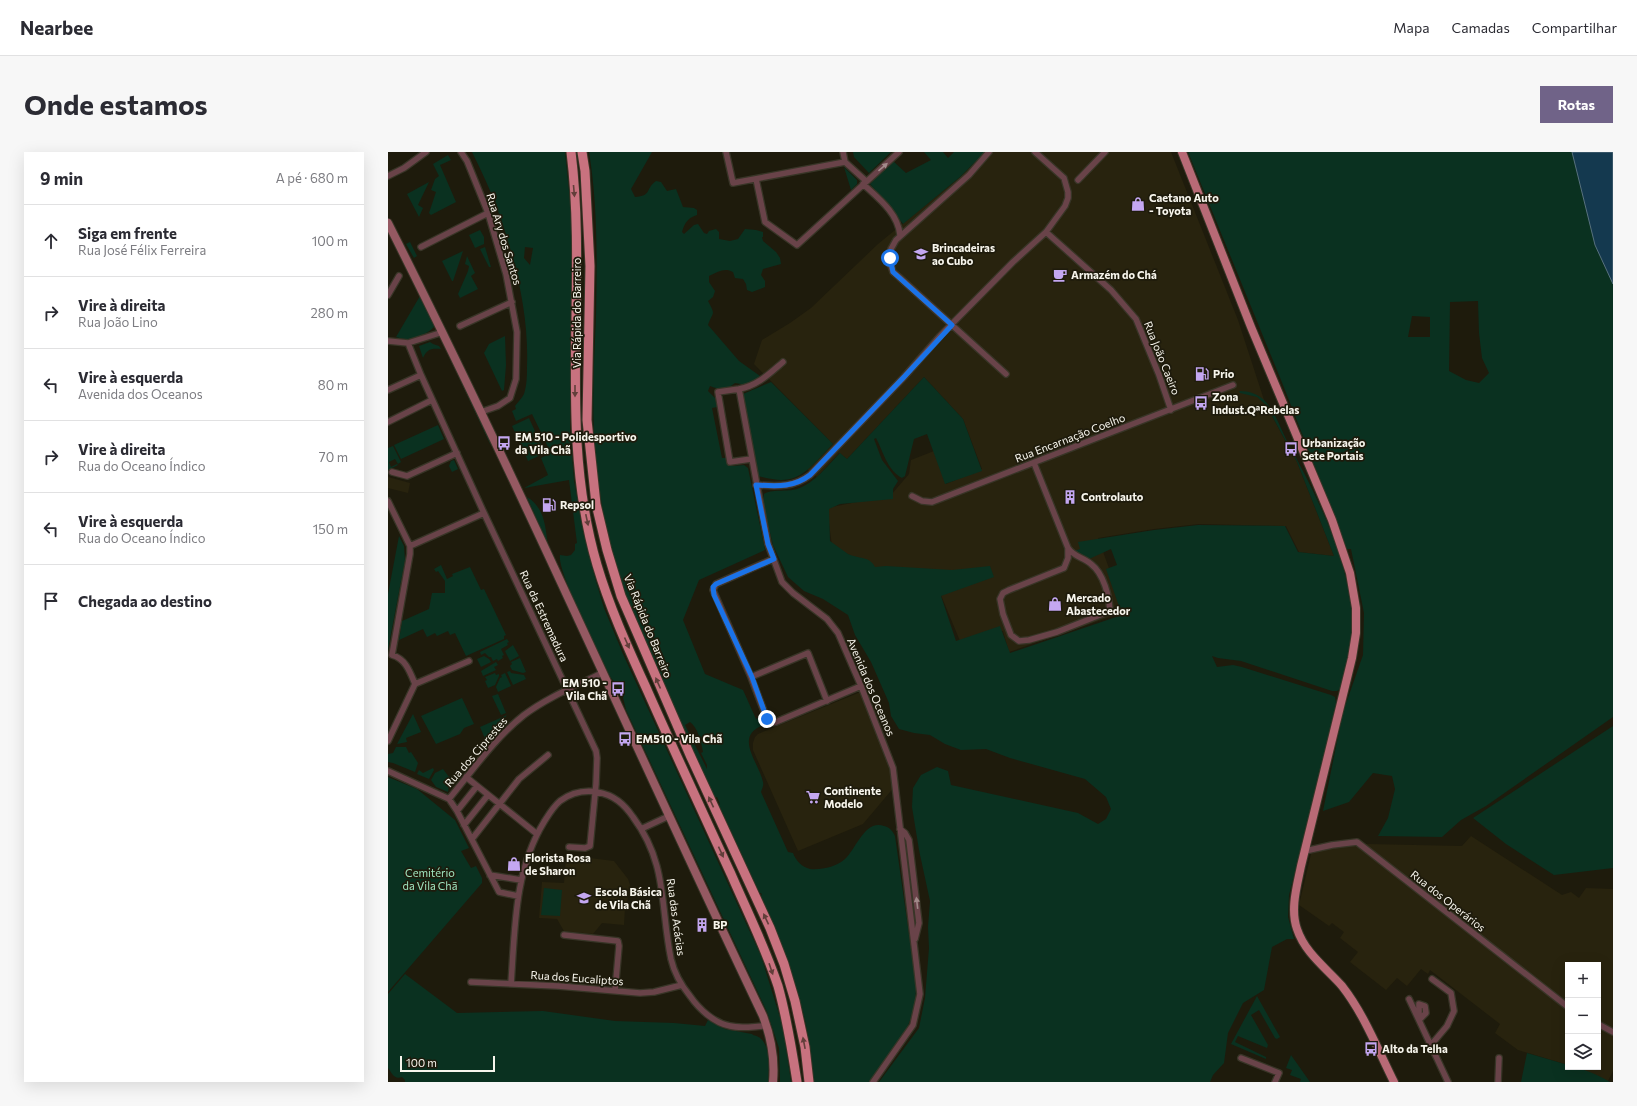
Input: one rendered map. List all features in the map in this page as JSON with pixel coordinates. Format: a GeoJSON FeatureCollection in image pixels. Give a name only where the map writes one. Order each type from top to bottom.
{"type":"FeatureCollection","features":[{"type":"Feature","properties":{"kind":"highway","name":"Via Rápida do Barreiro"},"geometry":{"type":"LineString","coordinates":[[570,152],[576,210],[575,416],[579,473],[596,562],[611,607],[763,944],[778,988],[788,1025],[797,1082]]}},
{"type":"Feature","properties":{"kind":"highway","name":"Via Rápida do Barreiro"},"geometry":{"type":"LineString","coordinates":[[582,152],[590,266],[587,420],[596,504],[621,596],[690,754],[770,928],[784,964],[795,1001],[805,1047],[809,1082]]}},
{"type":"Feature","properties":{"kind":"main road"},"geometry":{"type":"LineString","coordinates":[[1182,152],[1251,327],[1332,520],[1350,572],[1356,608],[1356,633],[1352,658],[1305,851],[1296,892],[1294,910],[1297,929],[1307,950],[1342,986],[1361,1014],[1394,1082]]}},
{"type":"Feature","properties":{"kind":"main road"},"geometry":{"type":"LineString","coordinates":[[388,224],[443,332],[481,412],[767,1026],[773,1060],[773,1082]]}},
{"type":"Feature","properties":{"kind":"street"},"geometry":{"type":"LineString","coordinates":[[388,176],[404,168],[426,152]]}},
{"type":"Feature","properties":{"kind":"street","name":"Rua Ary dos Santos"},"geometry":{"type":"LineString","coordinates":[[460,152],[467,161],[488,213],[506,274],[517,332],[516,380],[510,398],[498,406],[481,412]]}},
{"type":"Feature","properties":{"kind":"street"},"geometry":{"type":"LineString","coordinates":[[726,152],[733,183],[845,162]]}},
{"type":"Feature","properties":{"kind":"street"},"geometry":{"type":"LineString","coordinates":[[843,152],[845,162],[887,207],[900,229],[900,235]]}},
{"type":"Feature","properties":{"kind":"street"},"geometry":{"type":"LineString","coordinates":[[756,179],[765,222],[798,245],[899,152]]}},
{"type":"Feature","properties":{"kind":"street"},"geometry":{"type":"LineString","coordinates":[[989,152],[969,175],[900,235],[891,249],[890,263],[893,272],[1006,374]]}},
{"type":"Feature","properties":{"kind":"street"},"geometry":{"type":"LineString","coordinates":[[756,485],[792,485],[810,475],[1013,262],[1046,232],[1067,202],[1068,187],[1064,178],[1035,152]]}},
{"type":"Feature","properties":{"kind":"street"},"geometry":{"type":"LineString","coordinates":[[1078,180],[1105,152]]}},
{"type":"Feature","properties":{"kind":"street"},"geometry":{"type":"LineString","coordinates":[[421,246],[488,213]]}},
{"type":"Feature","properties":{"kind":"street","name":"Rua João Caeiro"},"geometry":{"type":"LineString","coordinates":[[1046,232],[1111,290],[1136,319],[1172,410]]}},
{"type":"Feature","properties":{"kind":"street"},"geometry":{"type":"LineString","coordinates":[[388,295],[400,276]]}},
{"type":"Feature","properties":{"kind":"street"},"geometry":{"type":"LineString","coordinates":[[460,326],[512,302]]}},
{"type":"Feature","properties":{"kind":"street"},"geometry":{"type":"LineString","coordinates":[[388,340],[408,343],[443,332]]}},
{"type":"Feature","properties":{"kind":"street","name":"Rua da Estremadura"},"geometry":{"type":"LineString","coordinates":[[408,343],[456,453],[596,751],[595,792],[590,846],[585,848],[569,847]]}},
{"type":"Feature","properties":{"kind":"street"},"geometry":{"type":"LineString","coordinates":[[751,459],[730,462],[718,392],[739,390],[750,387],[759,382],[783,362]]}},
{"type":"Feature","properties":{"kind":"street"},"geometry":{"type":"LineString","coordinates":[[388,390],[421,375]]}},
{"type":"Feature","properties":{"kind":"street","name":"Rua Encarnação Coelho"},"geometry":{"type":"LineString","coordinates":[[912,496],[922,501],[932,502],[1172,410],[1233,385]]}},
{"type":"Feature","properties":{"kind":"street","name":"Avenida dos Oceanos"},"geometry":{"type":"LineString","coordinates":[[739,390],[768,544],[782,582],[793,593],[827,619],[838,634],[861,686],[893,768],[900,829],[905,833],[909,840],[919,923],[914,941],[920,994],[913,1025],[873,1082]]}},
{"type":"Feature","properties":{"kind":"street"},"geometry":{"type":"LineString","coordinates":[[388,422],[432,400]]}},
{"type":"Feature","properties":{"kind":"street"},"geometry":{"type":"LineString","coordinates":[[392,472],[407,476],[456,453]]}},
{"type":"Feature","properties":{"kind":"street"},"geometry":{"type":"LineString","coordinates":[[1034,463],[1068,548],[1072,554],[1090,563],[1096,568],[1103,580],[1110,611],[1057,632],[1029,640],[1019,641],[1011,635],[1003,614],[1000,599],[1003,593],[1064,568],[1068,558],[1068,548]]}},
{"type":"Feature","properties":{"kind":"street"},"geometry":{"type":"LineString","coordinates":[[388,501],[410,546],[410,554],[390,655],[400,658],[404,662],[416,684]]}},
{"type":"Feature","properties":{"kind":"street"},"geometry":{"type":"LineString","coordinates":[[410,546],[484,513]]}},
{"type":"Feature","properties":{"kind":"street"},"geometry":{"type":"LineString","coordinates":[[774,559],[716,584],[713,587],[714,595],[752,677],[767,719],[772,723],[861,686]]}},
{"type":"Feature","properties":{"kind":"street"},"geometry":{"type":"LineString","coordinates":[[752,677],[808,653],[826,701]]}},
{"type":"Feature","properties":{"kind":"street"},"geometry":{"type":"LineString","coordinates":[[388,741],[416,684],[469,661]]}},
{"type":"Feature","properties":{"kind":"street","name":"Rua dos Ciprestes"},"geometry":{"type":"LineString","coordinates":[[449,798],[506,731],[520,719],[537,706],[602,673]]}},
{"type":"Feature","properties":{"kind":"street"},"geometry":{"type":"LineString","coordinates":[[472,839],[519,779],[548,755]]}},
{"type":"Feature","properties":{"kind":"street"},"geometry":{"type":"LineString","coordinates":[[388,771],[449,798],[499,892],[518,896]]}},
{"type":"Feature","properties":{"kind":"street"},"geometry":{"type":"LineString","coordinates":[[466,777],[537,834]]}},
{"type":"Feature","properties":{"kind":"street"},"geometry":{"type":"LineString","coordinates":[[457,811],[478,786]]}},
{"type":"Feature","properties":{"kind":"street","name":"Rua das Acácias"},"geometry":{"type":"LineString","coordinates":[[511,984],[518,896],[521,880],[531,847],[553,808],[561,800],[578,792],[595,792],[610,795],[618,800],[628,810],[641,829],[653,853],[660,876],[671,959],[682,984],[700,1008],[709,1016],[724,1025],[738,1027],[767,1026]]}},
{"type":"Feature","properties":{"kind":"street"},"geometry":{"type":"LineString","coordinates":[[464,825],[488,795]]}},
{"type":"Feature","properties":{"kind":"street"},"geometry":{"type":"LineString","coordinates":[[641,829],[669,816]]}},
{"type":"Feature","properties":{"kind":"street","name":"Rua dos Operários"},"geometry":{"type":"LineString","coordinates":[[1305,851],[1332,845],[1357,842],[1565,1005]]}},
{"type":"Feature","properties":{"kind":"street"},"geometry":{"type":"LineString","coordinates":[[490,875],[521,880]]}},
{"type":"Feature","properties":{"kind":"street"},"geometry":{"type":"LineString","coordinates":[[564,935],[618,941],[619,946],[615,991]]}},
{"type":"Feature","properties":{"kind":"street"},"geometry":{"type":"LineString","coordinates":[[1431,1045],[1447,1026],[1454,1011],[1451,993],[1432,980]]}},
{"type":"Feature","properties":{"kind":"street","name":"Rua dos Eucaliptos"},"geometry":{"type":"LineString","coordinates":[[471,982],[647,993],[682,984]]}},
{"type":"Feature","properties":{"kind":"street"},"geometry":{"type":"LineString","coordinates":[[1409,999],[1448,1082]]}},
{"type":"Feature","properties":{"kind":"street"},"geometry":{"type":"LineString","coordinates":[[1601,1026],[1613,1032]]}},
{"type":"Feature","properties":{"kind":"street"},"geometry":{"type":"LineString","coordinates":[[1242,1058],[1279,1073],[1275,1082]]}},
{"type":"Feature","properties":{"kind":"street"},"geometry":{"type":"LineString","coordinates":[[1498,1082],[1499,1058]]}},
{"type":"Feature","properties":{"kind":"shaded area"},"geometry":{"type":"Polygon","coordinates":[[[985,152],[1171,152],[1238,320],[1265,403],[1297,462],[1334,556],[1299,552],[1286,526],[1199,524],[1154,529],[1098,538],[1125,612],[1009,652],[1003,631],[960,641],[931,571],[874,568],[832,546],[827,508],[891,495],[909,474],[911,460],[934,451],[946,484],[982,469],[963,419],[924,377],[847,459],[839,453],[817,477],[807,469],[833,444],[754,364],[762,340],[811,308],[878,244],[960,177],[985,152]]]}},
{"type":"Feature","properties":{"kind":"shaded area"},"geometry":{"type":"Polygon","coordinates":[[[388,477],[410,483],[408,493],[388,488],[388,477]]]}},
{"type":"Feature","properties":{"kind":"shaded area"},"geometry":{"type":"Polygon","coordinates":[[[863,691],[893,768],[895,786],[863,824],[798,851],[753,750],[755,737],[758,734],[863,691]]]}},
{"type":"Feature","properties":{"kind":"shaded area"},"geometry":{"type":"Polygon","coordinates":[[[1471,836],[1562,895],[1571,892],[1579,898],[1586,888],[1613,889],[1613,1071],[1608,1081],[1582,1070],[1601,1070],[1601,962],[1565,962],[1565,1064],[1518,1050],[1495,1033],[1500,1024],[1430,970],[1428,974],[1421,969],[1407,986],[1397,978],[1386,990],[1350,962],[1358,952],[1340,938],[1344,932],[1332,923],[1329,926],[1299,905],[1311,854],[1327,849],[1367,844],[1462,846],[1471,836]]]}},
{"type":"Feature","properties":{"kind":"shaded area","name":"Escola Básica de Vila Chã"},"geometry":{"type":"Polygon","coordinates":[[[566,855],[614,861],[628,879],[631,888],[625,908],[624,925],[602,923],[593,934],[564,931],[557,919],[539,918],[542,882],[564,883],[566,855]]]}},
{"type":"Feature","properties":{"kind":"green space"},"geometry":{"type":"Polygon","coordinates":[[[472,152],[565,152],[572,220],[570,430],[574,480],[583,532],[604,608],[623,654],[761,956],[783,1027],[791,1082],[780,1082],[779,1048],[767,1012],[626,710],[621,689],[611,678],[565,579],[560,555],[571,555],[575,550],[575,544],[577,543],[569,480],[524,488],[548,475],[541,458],[551,453],[532,414],[516,421],[512,411],[516,409],[515,406],[524,394],[527,373],[526,326],[520,286],[504,227],[472,152]],[[525,247],[524,258],[530,265],[533,248],[525,247]]]}},
{"type":"Feature","properties":{"kind":"green space"},"geometry":{"type":"Polygon","coordinates":[[[589,152],[652,152],[631,189],[635,197],[646,194],[656,181],[661,182],[667,191],[676,189],[683,207],[694,208],[697,210],[697,215],[689,219],[686,223],[682,232],[684,234],[694,225],[698,224],[704,233],[707,234],[709,231],[716,229],[719,232],[719,239],[730,241],[738,239],[745,229],[756,230],[763,232],[763,241],[776,252],[780,258],[781,264],[763,269],[761,275],[765,281],[765,287],[752,292],[747,290],[743,279],[735,278],[733,272],[727,270],[721,271],[709,276],[709,282],[715,291],[713,297],[708,301],[713,313],[708,325],[739,361],[760,376],[754,383],[747,385],[735,383],[723,389],[710,386],[708,391],[715,398],[717,407],[712,408],[722,458],[726,458],[733,466],[744,465],[748,468],[765,550],[699,580],[683,620],[705,674],[743,690],[756,719],[761,716],[767,724],[756,729],[751,734],[749,741],[750,749],[761,774],[763,786],[761,792],[788,852],[793,853],[796,859],[804,867],[810,869],[824,868],[833,866],[845,859],[866,831],[871,827],[877,825],[886,827],[893,832],[895,836],[916,983],[915,999],[913,1012],[902,1037],[870,1082],[814,1082],[807,1029],[795,982],[785,953],[761,896],[762,894],[759,892],[719,805],[720,804],[717,797],[715,797],[710,788],[642,639],[613,557],[602,508],[594,441],[593,388],[597,255],[592,172],[589,152]],[[690,722],[685,725],[707,769],[707,765],[701,753],[703,752],[700,739],[690,722]]]}},
{"type":"Feature","properties":{"kind":"green space"},"geometry":{"type":"Polygon","coordinates":[[[853,152],[891,152],[869,173],[854,157],[853,152]]]}},
{"type":"Feature","properties":{"kind":"green space"},"geometry":{"type":"Polygon","coordinates":[[[924,152],[943,152],[948,158],[954,152],[985,152],[960,177],[903,224],[870,184],[893,161],[906,173],[931,160],[924,152]]]}},
{"type":"Feature","properties":{"kind":"green space"},"geometry":{"type":"Polygon","coordinates":[[[1188,152],[1613,152],[1613,717],[1486,806],[1461,820],[1442,837],[1378,836],[1388,818],[1395,789],[1392,776],[1373,773],[1349,802],[1323,811],[1343,712],[1363,655],[1364,613],[1351,549],[1347,549],[1283,385],[1188,152]],[[1478,301],[1450,302],[1449,371],[1466,380],[1479,383],[1489,373],[1482,358],[1479,333],[1478,301]],[[1412,316],[1408,337],[1430,337],[1430,317],[1412,316]]]}},
{"type":"Feature","properties":{"kind":"green space"},"geometry":{"type":"Polygon","coordinates":[[[448,155],[451,160],[440,165],[456,202],[431,215],[429,213],[436,192],[431,190],[435,179],[439,176],[433,164],[448,155]]]}},
{"type":"Feature","properties":{"kind":"green space"},"geometry":{"type":"Polygon","coordinates":[[[844,167],[857,180],[857,184],[851,190],[844,167]]]}},
{"type":"Feature","properties":{"kind":"green space"},"geometry":{"type":"Polygon","coordinates":[[[429,182],[418,205],[423,208],[419,217],[407,194],[429,182]]]}},
{"type":"Feature","properties":{"kind":"green space"},"geometry":{"type":"Polygon","coordinates":[[[480,230],[484,237],[484,244],[475,248],[469,235],[480,230]]]}},
{"type":"Feature","properties":{"kind":"green space"},"geometry":{"type":"Polygon","coordinates":[[[410,242],[417,256],[414,258],[406,244],[410,242]]]}},
{"type":"Feature","properties":{"kind":"green space"},"geometry":{"type":"Polygon","coordinates":[[[485,247],[491,267],[489,267],[480,249],[485,247]]]}},
{"type":"Feature","properties":{"kind":"green space"},"geometry":{"type":"Polygon","coordinates":[[[463,251],[453,281],[452,281],[442,261],[463,251]]]}},
{"type":"Feature","properties":{"kind":"green space"},"geometry":{"type":"Polygon","coordinates":[[[467,256],[475,273],[471,276],[478,289],[460,298],[458,294],[469,266],[465,264],[467,256]]]}},
{"type":"Feature","properties":{"kind":"green space"},"geometry":{"type":"Polygon","coordinates":[[[420,296],[435,324],[434,327],[414,338],[405,339],[396,337],[420,296]]]}},
{"type":"Feature","properties":{"kind":"green space"},"geometry":{"type":"Polygon","coordinates":[[[505,336],[506,365],[504,390],[502,391],[484,353],[489,344],[505,336]]]}},
{"type":"Feature","properties":{"kind":"green space"},"geometry":{"type":"Polygon","coordinates":[[[430,342],[439,346],[441,349],[430,350],[423,358],[419,346],[430,342]]]}},
{"type":"Feature","properties":{"kind":"green space"},"geometry":{"type":"Polygon","coordinates":[[[449,353],[489,439],[491,446],[448,354],[449,353]]]}},
{"type":"Feature","properties":{"kind":"green space"},"geometry":{"type":"Polygon","coordinates":[[[924,377],[963,419],[982,471],[945,484],[927,434],[914,439],[905,476],[902,478],[897,475],[889,465],[876,438],[874,439],[882,460],[898,481],[893,489],[893,499],[840,504],[829,509],[830,541],[852,556],[867,559],[873,563],[875,567],[886,566],[952,570],[990,566],[994,577],[941,596],[956,641],[1000,626],[1010,653],[1122,615],[1106,569],[1117,565],[1111,549],[1089,559],[1074,551],[1080,549],[1078,542],[1154,530],[1198,525],[1285,526],[1298,552],[1334,556],[1297,462],[1266,405],[1257,397],[1240,393],[1239,391],[1250,392],[1257,395],[1266,402],[1272,410],[1325,516],[1346,578],[1352,619],[1349,657],[1340,689],[1337,691],[1332,691],[1241,661],[1212,656],[1217,667],[1233,665],[1242,667],[1331,695],[1335,697],[1336,703],[1318,782],[1289,895],[1288,917],[1294,939],[1287,939],[1272,947],[1264,990],[1243,1003],[1228,1033],[1224,1063],[1213,1075],[1210,1082],[879,1082],[919,1028],[925,998],[929,948],[928,927],[930,901],[919,850],[912,807],[913,788],[921,775],[937,767],[948,771],[951,785],[1078,813],[1098,824],[1106,819],[1111,809],[1106,797],[1085,779],[1010,758],[986,749],[961,750],[945,744],[930,735],[899,729],[891,716],[889,703],[871,662],[855,635],[848,615],[823,599],[804,591],[788,577],[773,545],[763,503],[764,494],[767,492],[793,490],[809,483],[840,453],[847,459],[924,377]]]}},
{"type":"Feature","properties":{"kind":"green space"},"geometry":{"type":"Polygon","coordinates":[[[771,382],[833,444],[801,475],[783,480],[758,476],[742,398],[743,394],[771,382]]]}},
{"type":"Feature","properties":{"kind":"green space"},"geometry":{"type":"Polygon","coordinates":[[[529,418],[545,453],[528,461],[512,426],[529,418]]]}},
{"type":"Feature","properties":{"kind":"green space"},"geometry":{"type":"Polygon","coordinates":[[[438,425],[444,439],[401,459],[394,445],[438,425]]]}},
{"type":"Feature","properties":{"kind":"green space"},"geometry":{"type":"Polygon","coordinates":[[[393,446],[401,462],[398,464],[395,459],[389,462],[391,467],[397,464],[398,465],[388,470],[388,448],[393,446]]]}},
{"type":"Feature","properties":{"kind":"green space"},"geometry":{"type":"Polygon","coordinates":[[[454,460],[458,469],[452,472],[449,466],[451,461],[454,460]]]}},
{"type":"Feature","properties":{"kind":"green space"},"geometry":{"type":"Polygon","coordinates":[[[527,497],[533,501],[541,512],[545,524],[548,545],[527,497]]]}},
{"type":"Feature","properties":{"kind":"green space"},"geometry":{"type":"Polygon","coordinates":[[[399,536],[404,546],[405,560],[388,650],[388,594],[399,536]]]}},
{"type":"Feature","properties":{"kind":"green space"},"geometry":{"type":"Polygon","coordinates":[[[441,565],[447,579],[453,576],[452,574],[470,567],[481,590],[484,589],[506,635],[504,636],[504,639],[466,656],[455,633],[450,635],[448,631],[437,636],[435,633],[427,637],[423,629],[399,640],[402,621],[429,609],[432,593],[445,593],[445,581],[438,571],[436,572],[434,569],[441,565]]]}},
{"type":"Feature","properties":{"kind":"green space"},"geometry":{"type":"Polygon","coordinates":[[[507,639],[509,642],[507,643],[508,645],[501,649],[504,655],[502,656],[503,658],[498,661],[497,659],[493,661],[491,657],[485,653],[481,655],[480,652],[507,639]]]}},
{"type":"Feature","properties":{"kind":"green space"},"geometry":{"type":"Polygon","coordinates":[[[513,645],[519,656],[510,661],[505,651],[513,645]]]}},
{"type":"Feature","properties":{"kind":"green space"},"geometry":{"type":"Polygon","coordinates":[[[484,656],[491,662],[481,667],[477,659],[484,656]]]}},
{"type":"Feature","properties":{"kind":"green space"},"geometry":{"type":"Polygon","coordinates":[[[520,658],[526,672],[523,673],[512,670],[510,666],[512,664],[511,662],[520,658]]]}},
{"type":"Feature","properties":{"kind":"green space"},"geometry":{"type":"Polygon","coordinates":[[[496,662],[498,665],[494,667],[496,670],[483,676],[481,671],[496,662]]]}},
{"type":"Feature","properties":{"kind":"green space"},"geometry":{"type":"Polygon","coordinates":[[[510,671],[511,673],[524,675],[526,679],[513,685],[507,672],[510,671]]]}},
{"type":"Feature","properties":{"kind":"green space"},"geometry":{"type":"Polygon","coordinates":[[[495,673],[496,675],[499,674],[499,676],[495,685],[488,688],[485,677],[495,673]]]}},
{"type":"Feature","properties":{"kind":"green space"},"geometry":{"type":"Polygon","coordinates":[[[505,673],[511,686],[498,692],[496,687],[500,678],[502,677],[501,675],[505,673]]]}},
{"type":"Feature","properties":{"kind":"green space"},"geometry":{"type":"Polygon","coordinates":[[[498,694],[506,713],[501,715],[492,696],[498,694]]]}},
{"type":"Feature","properties":{"kind":"green space"},"geometry":{"type":"Polygon","coordinates":[[[462,698],[474,724],[464,728],[460,734],[436,744],[421,716],[462,698]]]}},
{"type":"Feature","properties":{"kind":"green space"},"geometry":{"type":"Polygon","coordinates":[[[413,714],[421,732],[406,738],[407,742],[397,744],[413,714]]]}},
{"type":"Feature","properties":{"kind":"green space"},"geometry":{"type":"Polygon","coordinates":[[[507,715],[486,741],[480,727],[507,715]]]}},
{"type":"Feature","properties":{"kind":"green space"},"geometry":{"type":"Polygon","coordinates":[[[1613,726],[1613,868],[1554,875],[1506,844],[1473,818],[1613,726]]]}},
{"type":"Feature","properties":{"kind":"green space"},"geometry":{"type":"Polygon","coordinates":[[[396,747],[406,747],[409,753],[411,752],[418,763],[415,772],[388,762],[388,754],[393,753],[396,747]]]}},
{"type":"Feature","properties":{"kind":"green space"},"geometry":{"type":"Polygon","coordinates":[[[433,768],[434,770],[429,779],[417,774],[419,770],[423,773],[433,768]]]}},
{"type":"Feature","properties":{"kind":"green space"},"geometry":{"type":"Polygon","coordinates":[[[443,769],[449,777],[455,775],[459,771],[462,771],[449,786],[448,792],[436,787],[431,780],[435,773],[443,769]]]}},
{"type":"Feature","properties":{"kind":"green space","name":"Cemitério da Vila Chã"},"geometry":{"type":"Polygon","coordinates":[[[388,777],[417,789],[455,820],[469,848],[461,851],[471,868],[476,866],[482,878],[482,883],[388,992],[388,777]]]}},
{"type":"Feature","properties":{"kind":"green space"},"geometry":{"type":"Polygon","coordinates":[[[544,888],[562,890],[560,916],[541,915],[544,888]]]}},
{"type":"Feature","properties":{"kind":"green space"},"geometry":{"type":"Polygon","coordinates":[[[405,974],[457,1013],[543,1011],[615,1021],[674,1023],[705,1026],[708,1020],[725,1029],[752,1034],[759,1037],[764,1042],[769,1061],[768,1082],[405,1082],[402,1077],[397,1078],[394,1076],[388,1068],[388,994],[405,974]]]}},
{"type":"Feature","properties":{"kind":"green space"},"geometry":{"type":"Polygon","coordinates":[[[1257,996],[1280,1037],[1277,1039],[1275,1038],[1259,1010],[1251,1015],[1268,1045],[1267,1048],[1238,1036],[1235,1042],[1266,1057],[1266,1059],[1231,1044],[1257,996]]]}},
{"type":"Feature","properties":{"kind":"green space"},"geometry":{"type":"Polygon","coordinates":[[[1527,1053],[1565,1064],[1565,1070],[1584,1070],[1610,1082],[1521,1082],[1527,1053]]]}},
{"type":"Feature","properties":{"kind":"green space"},"geometry":{"type":"Polygon","coordinates":[[[1291,1055],[1310,1082],[1300,1082],[1301,1079],[1290,1075],[1292,1070],[1286,1068],[1291,1055]]]}},
{"type":"Feature","properties":{"kind":"water"},"geometry":{"type":"Polygon","coordinates":[[[1572,152],[1613,152],[1613,284],[1595,245],[1572,152]]]}},
{"type":"Feature","properties":{"kind":"place","name":"Caetano Auto - Toyota"},"geometry":{"type":"Point","coordinates":[1138,204]}},
{"type":"Feature","properties":{"kind":"place","name":"Brincadeiras ao Cubo"},"geometry":{"type":"Point","coordinates":[921,254]}},
{"type":"Feature","properties":{"kind":"place","name":"Armazém do Chá"},"geometry":{"type":"Point","coordinates":[1060,275]}},
{"type":"Feature","properties":{"kind":"place","name":"Prio"},"geometry":{"type":"Point","coordinates":[1202,374]}},
{"type":"Feature","properties":{"kind":"place","name":"Zona Indust.QªRebelas"},"geometry":{"type":"Point","coordinates":[1201,403]}},
{"type":"Feature","properties":{"kind":"place","name":"EM 510 - Polidesportivo da Vila Chã"},"geometry":{"type":"Point","coordinates":[504,443]}},
{"type":"Feature","properties":{"kind":"place","name":"Urbanização Sete Portais"},"geometry":{"type":"Point","coordinates":[1291,449]}},
{"type":"Feature","properties":{"kind":"place","name":"Controlauto"},"geometry":{"type":"Point","coordinates":[1070,497]}},
{"type":"Feature","properties":{"kind":"place","name":"Repsol"},"geometry":{"type":"Point","coordinates":[549,505]}},
{"type":"Feature","properties":{"kind":"place","name":"Mercado Abastecedor"},"geometry":{"type":"Point","coordinates":[1055,604]}},
{"type":"Feature","properties":{"kind":"place","name":"EM 510 - Vila Chã"},"geometry":{"type":"Point","coordinates":[618,689]}},
{"type":"Feature","properties":{"kind":"place","name":"EM510 - Vila Chã"},"geometry":{"type":"Point","coordinates":[625,739]}},
{"type":"Feature","properties":{"kind":"place","name":"Continente Modelo"},"geometry":{"type":"Point","coordinates":[813,797]}},
{"type":"Feature","properties":{"kind":"place","name":"Florista Rosa de Sharon"},"geometry":{"type":"Point","coordinates":[514,864]}},
{"type":"Feature","properties":{"kind":"place","name":"Escola Básica de Vila Chã"},"geometry":{"type":"Point","coordinates":[584,898]}},
{"type":"Feature","properties":{"kind":"place","name":"BP"},"geometry":{"type":"Point","coordinates":[702,925]}},
{"type":"Feature","properties":{"kind":"place","name":"Alto da Telha"},"geometry":{"type":"Point","coordinates":[1371,1049]}},
{"type":"Feature","properties":{"kind":"route"},"geometry":{"type":"LineString","coordinates":[[767,719],[752,677],[714,595],[713,587],[716,584],[774,559],[768,544],[756,485],[786,486],[804,480],[952,325],[893,272],[890,258]]}}]}
